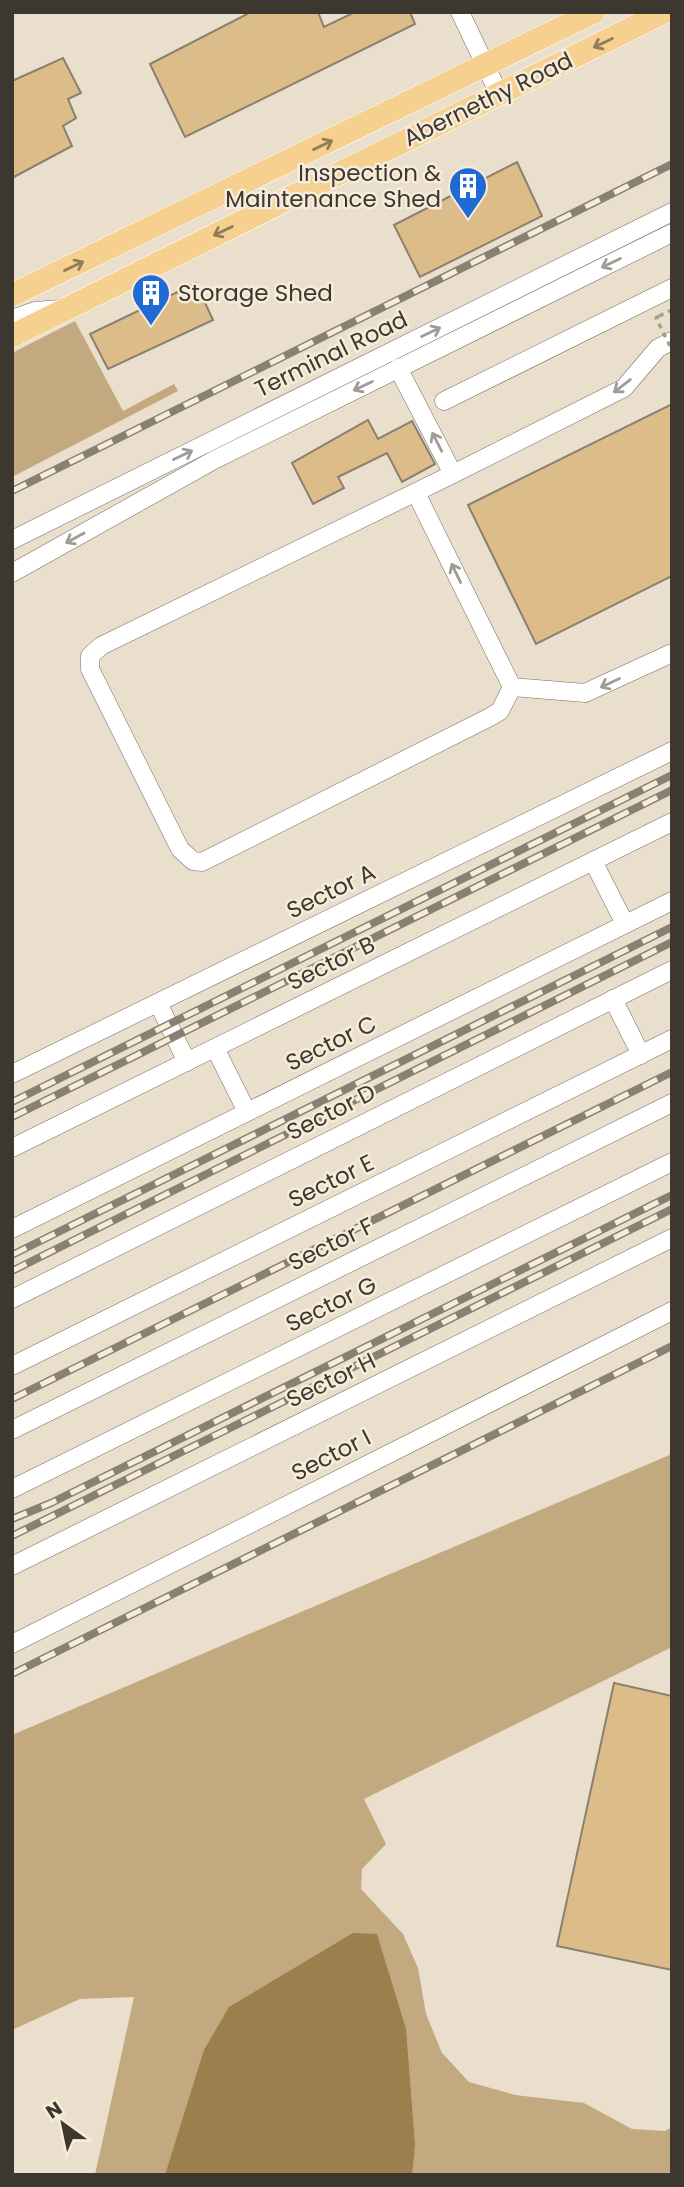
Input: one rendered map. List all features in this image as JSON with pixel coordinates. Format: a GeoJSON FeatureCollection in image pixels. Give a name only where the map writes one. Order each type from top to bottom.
{"type":"FeatureCollection","features":[{"type":"Feature","properties":{"kind":"main road","name":"Abernethy Road"},"geometry":{"type":"LineString","coordinates":[[12,295],[594,12]]}},
{"type":"Feature","properties":{"kind":"main road","name":"Abernethy Road"},"geometry":{"type":"LineString","coordinates":[[12,336],[664,12]]}},
{"type":"Feature","properties":{"kind":"street"},"geometry":{"type":"LineString","coordinates":[[460,12],[499,94]]}},
{"type":"Feature","properties":{"kind":"street","name":"Terminal Road"},"geometry":{"type":"LineString","coordinates":[[12,540],[672,212]]}},
{"type":"Feature","properties":{"kind":"street"},"geometry":{"type":"LineString","coordinates":[[12,572],[214,460],[672,233]]}},
{"type":"Feature","properties":{"kind":"street"},"geometry":{"type":"LineString","coordinates":[[444,401],[672,288]]}},
{"type":"Feature","properties":{"kind":"street"},"geometry":{"type":"LineString","coordinates":[[12,319],[35,311],[68,308]]}},
{"type":"Feature","properties":{"kind":"street"},"geometry":{"type":"LineString","coordinates":[[512,687],[500,711],[490,717],[202,862],[193,861],[180,849],[90,669],[90,656],[101,646],[416,493],[624,388],[658,348],[672,341]]}},
{"type":"Feature","properties":{"kind":"street"},"geometry":{"type":"LineString","coordinates":[[398,368],[453,474]]}},
{"type":"Feature","properties":{"kind":"street"},"geometry":{"type":"LineString","coordinates":[[12,552],[126,495],[214,460]]}},
{"type":"Feature","properties":{"kind":"street"},"geometry":{"type":"LineString","coordinates":[[416,493],[512,687]]}},
{"type":"Feature","properties":{"kind":"street"},"geometry":{"type":"LineString","coordinates":[[512,687],[585,693],[672,653]]}},
{"type":"Feature","properties":{"kind":"street","name":"Sector A"},"geometry":{"type":"LineString","coordinates":[[12,1074],[672,751]]}},
{"type":"Feature","properties":{"kind":"street","name":"Sector B"},"geometry":{"type":"LineString","coordinates":[[12,1148],[672,822]]}},
{"type":"Feature","properties":{"kind":"street"},"geometry":{"type":"LineString","coordinates":[[593,861],[625,924]]}},
{"type":"Feature","properties":{"kind":"street","name":"Sector C"},"geometry":{"type":"LineString","coordinates":[[12,1229],[672,901]]}},
{"type":"Feature","properties":{"kind":"street","name":"Sector D"},"geometry":{"type":"LineString","coordinates":[[12,1299],[672,970]]}},
{"type":"Feature","properties":{"kind":"street"},"geometry":{"type":"LineString","coordinates":[[613,999],[641,1055]]}},
{"type":"Feature","properties":{"kind":"street"},"geometry":{"type":"LineString","coordinates":[[158,1003],[187,1062]]}},
{"type":"Feature","properties":{"kind":"street","name":"Sector E"},"geometry":{"type":"LineString","coordinates":[[12,1366],[672,1039]]}},
{"type":"Feature","properties":{"kind":"street"},"geometry":{"type":"LineString","coordinates":[[215,1048],[247,1112]]}},
{"type":"Feature","properties":{"kind":"street","name":"Sector F"},"geometry":{"type":"LineString","coordinates":[[12,1430],[670,1109]]}},
{"type":"Feature","properties":{"kind":"street","name":"Sector G"},"geometry":{"type":"LineString","coordinates":[[12,1489],[672,1162]]}},
{"type":"Feature","properties":{"kind":"street","name":"Sector H"},"geometry":{"type":"LineString","coordinates":[[12,1566],[672,1238]]}},
{"type":"Feature","properties":{"kind":"street","name":"Sector I"},"geometry":{"type":"LineString","coordinates":[[12,1643],[672,1311]]}},
{"type":"Feature","properties":{"kind":"path"},"geometry":{"type":"LineString","coordinates":[[671,310],[656,318],[672,350]]}},
{"type":"Feature","properties":{"kind":"shaded area"},"geometry":{"type":"Polygon","coordinates":[[[75,321],[123,411],[174,384],[178,391],[12,477],[12,353],[75,321]]]}},
{"type":"Feature","properties":{"kind":"shaded area"},"geometry":{"type":"Polygon","coordinates":[[[672,1454],[672,1647],[364,1799],[386,1844],[362,1869],[361,1889],[403,1934],[418,1968],[426,2014],[442,2053],[469,2082],[515,2095],[584,2103],[632,2129],[665,2131],[672,2127],[672,2175],[95,2175],[134,1997],[80,1999],[12,2030],[12,1735],[672,1454]]]}},
{"type":"Feature","properties":{"kind":"shaded area"},"geometry":{"type":"Polygon","coordinates":[[[353,1933],[377,1934],[406,2029],[415,2145],[412,2175],[165,2175],[204,2050],[229,2007],[353,1933]]]}},
{"type":"Feature","properties":{"kind":"building"},"geometry":{"type":"Polygon","coordinates":[[[251,12],[318,12],[324,27],[355,12],[410,12],[415,24],[185,137],[150,64],[251,12]]]}},
{"type":"Feature","properties":{"kind":"building"},"geometry":{"type":"Polygon","coordinates":[[[63,58],[81,93],[68,99],[76,118],[63,126],[72,146],[12,178],[12,81],[63,58]]]}},
{"type":"Feature","properties":{"kind":"building","name":"Inspection & Maintenance Shed"},"geometry":{"type":"Polygon","coordinates":[[[517,162],[542,216],[420,277],[394,225],[517,162]]]}},
{"type":"Feature","properties":{"kind":"building","name":"Storage Shed"},"geometry":{"type":"Polygon","coordinates":[[[196,283],[213,320],[108,369],[90,334],[196,283]]]}},
{"type":"Feature","properties":{"kind":"building"},"geometry":{"type":"Polygon","coordinates":[[[672,404],[672,576],[536,644],[468,505],[672,404]]]}},
{"type":"Feature","properties":{"kind":"building"},"geometry":{"type":"Polygon","coordinates":[[[368,420],[378,439],[412,421],[435,464],[402,482],[387,453],[338,477],[344,488],[313,504],[292,463],[368,420]]]}},
{"type":"Feature","properties":{"kind":"building"},"geometry":{"type":"Polygon","coordinates":[[[614,1683],[672,1696],[672,1970],[557,1946],[614,1683]]]}},
{"type":"Feature","properties":{"kind":"railway"},"geometry":{"type":"LineString","coordinates":[[12,491],[672,164]]}},
{"type":"Feature","properties":{"kind":"railway"},"geometry":{"type":"LineString","coordinates":[[12,1102],[672,775]]}},
{"type":"Feature","properties":{"kind":"railway"},"geometry":{"type":"LineString","coordinates":[[12,1117],[672,790]]}},
{"type":"Feature","properties":{"kind":"railway"},"geometry":{"type":"LineString","coordinates":[[12,1255],[672,927]]}},
{"type":"Feature","properties":{"kind":"railway"},"geometry":{"type":"LineString","coordinates":[[12,1271],[672,942]]}},
{"type":"Feature","properties":{"kind":"railway"},"geometry":{"type":"LineString","coordinates":[[12,1399],[672,1072]]}},
{"type":"Feature","properties":{"kind":"railway"},"geometry":{"type":"LineString","coordinates":[[12,1519],[51,1503],[672,1195]]}},
{"type":"Feature","properties":{"kind":"railway"},"geometry":{"type":"LineString","coordinates":[[12,1536],[672,1209]]}},
{"type":"Feature","properties":{"kind":"railway"},"geometry":{"type":"LineString","coordinates":[[12,1674],[672,1346]]}},
{"type":"Feature","properties":{"kind":"place","name":"Inspection & Maintenance Shed"},"geometry":{"type":"Point","coordinates":[468,220]}},
{"type":"Feature","properties":{"kind":"place","name":"Storage Shed"},"geometry":{"type":"Point","coordinates":[151,327]}}]}
